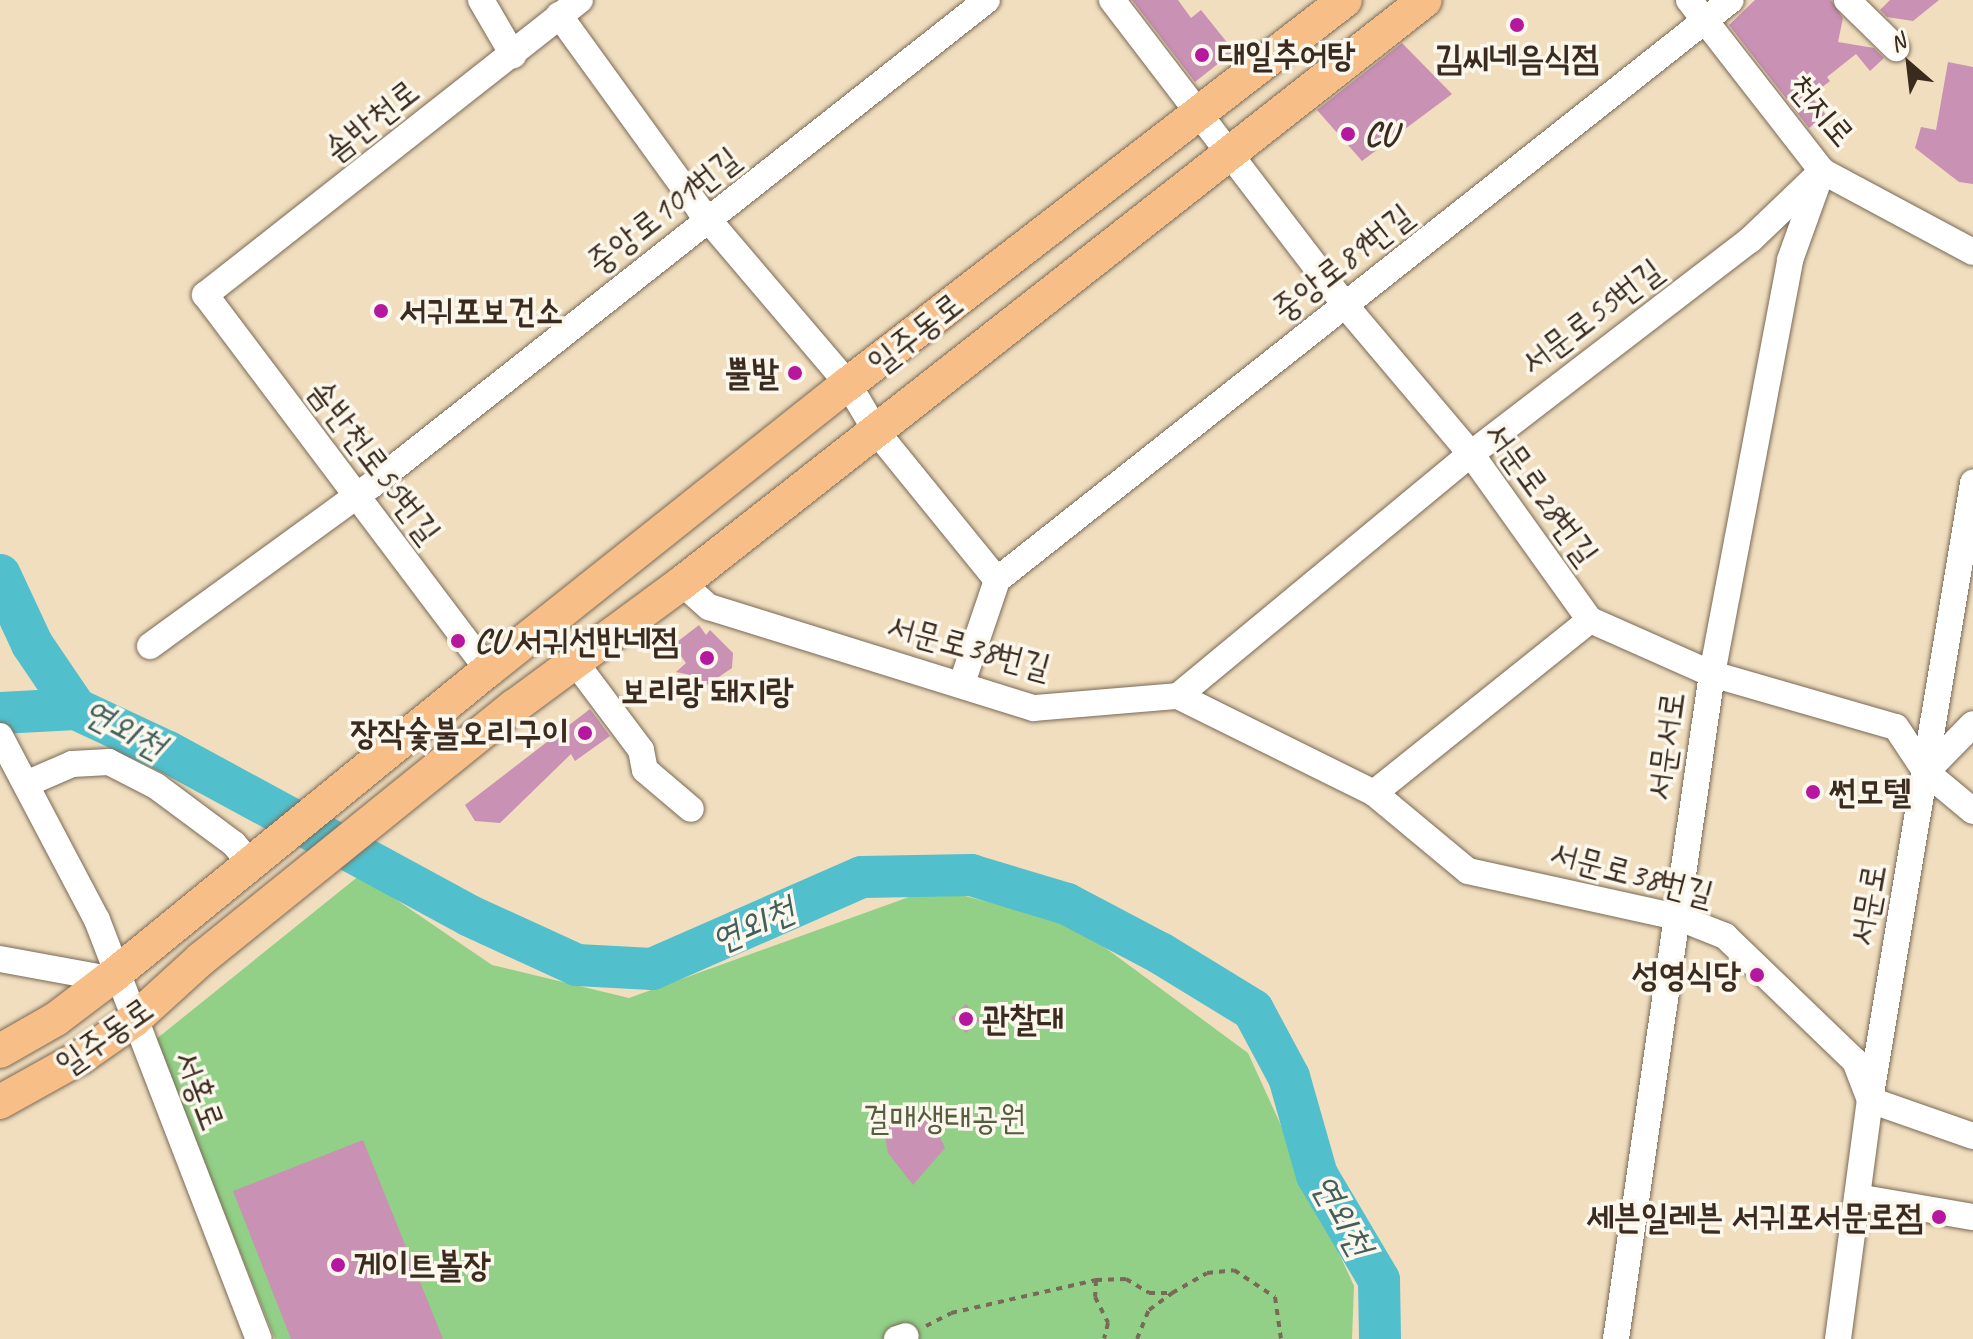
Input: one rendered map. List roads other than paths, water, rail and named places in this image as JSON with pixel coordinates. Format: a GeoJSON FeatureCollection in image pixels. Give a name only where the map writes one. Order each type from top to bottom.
{"type":"FeatureCollection","features":[{"type":"Feature","properties":{"kind":"main road","name":"일주동로"},"geometry":{"type":"LineString","coordinates":[[0,1051],[56,1019],[113,976],[488,670],[848,384],[1345,0]]}},
{"type":"Feature","properties":{"kind":"main road","name":"일주동로"},"geometry":{"type":"LineString","coordinates":[[0,1102],[81,1057],[134,1020],[201,959],[515,706],[682,583],[1425,0]]}},
{"type":"Feature","properties":{"kind":"street"},"geometry":{"type":"LineString","coordinates":[[481,0],[513,55]]}},
{"type":"Feature","properties":{"kind":"street","name":"중앙로101번길"},"geometry":{"type":"LineString","coordinates":[[150,646],[357,496],[987,0]]}},
{"type":"Feature","properties":{"kind":"street","name":"서문로28번길"},"geometry":{"type":"LineString","coordinates":[[1112,0],[1230,150],[1345,305],[1471,454],[1590,620],[1712,674],[1896,727],[1926,772],[1973,811]]}},
{"type":"Feature","properties":{"kind":"street","name":"중앙로89번길"},"geometry":{"type":"LineString","coordinates":[[997,580],[1345,305],[1698,10],[1731,0]]}},
{"type":"Feature","properties":{"kind":"street"},"geometry":{"type":"LineString","coordinates":[[1847,0],[1896,48]]}},
{"type":"Feature","properties":{"kind":"street"},"geometry":{"type":"LineString","coordinates":[[569,8],[709,220],[848,384],[876,431],[997,580],[962,683]]}},
{"type":"Feature","properties":{"kind":"street","name":"솜반천로"},"geometry":{"type":"LineString","coordinates":[[205,295],[569,8]]}},
{"type":"Feature","properties":{"kind":"street","name":"천지로"},"geometry":{"type":"LineString","coordinates":[[1698,10],[1822,171],[1973,252]]}},
{"type":"Feature","properties":{"kind":"street","name":"서문로55번길"},"geometry":{"type":"LineString","coordinates":[[1178,696],[1471,454],[1750,240],[1822,171]]}},
{"type":"Feature","properties":{"kind":"street","name":"서문서로"},"geometry":{"type":"LineString","coordinates":[[1616,1339],[1712,674],[1790,260],[1822,171]]}},
{"type":"Feature","properties":{"kind":"street","name":"솜반천로55번길"},"geometry":{"type":"LineString","coordinates":[[205,295],[488,670]]}},
{"type":"Feature","properties":{"kind":"street","name":"서문로"},"geometry":{"type":"LineString","coordinates":[[1838,1339],[1870,1100],[1973,483]]}},
{"type":"Feature","properties":{"kind":"street","name":"서문로38번길"},"geometry":{"type":"LineString","coordinates":[[682,583],[709,607],[822,644],[962,683],[1034,708],[1178,696],[1374,793],[1468,871],[1677,917],[1725,936],[1855,1061],[1870,1100]]}},
{"type":"Feature","properties":{"kind":"street"},"geometry":{"type":"LineString","coordinates":[[1374,793],[1590,620]]}},
{"type":"Feature","properties":{"kind":"street"},"geometry":{"type":"LineString","coordinates":[[575,662],[641,750],[645,770],[691,809]]}},
{"type":"Feature","properties":{"kind":"street"},"geometry":{"type":"LineString","coordinates":[[1926,772],[1973,724]]}},
{"type":"Feature","properties":{"kind":"street","name":"서홍로"},"geometry":{"type":"LineString","coordinates":[[2,738],[97,920],[113,976],[134,1020],[259,1339]]}},
{"type":"Feature","properties":{"kind":"street"},"geometry":{"type":"LineString","coordinates":[[26,784],[72,764],[109,762],[156,786],[234,844],[251,864]]}},
{"type":"Feature","properties":{"kind":"street"},"geometry":{"type":"LineString","coordinates":[[0,959],[113,976]]}},
{"type":"Feature","properties":{"kind":"street"},"geometry":{"type":"LineString","coordinates":[[1870,1100],[1973,1136]]}},
{"type":"Feature","properties":{"kind":"street"},"geometry":{"type":"LineString","coordinates":[[1857,1197],[1973,1217]]}},
{"type":"Feature","properties":{"kind":"waterway","name":"연외천"},"geometry":{"type":"LineString","coordinates":[[0,575],[32,644],[76,709],[168,752],[470,916],[577,965],[652,969],[862,877],[971,875],[1067,904],[1160,953],[1253,1010],[1289,1077],[1317,1175],[1379,1280],[1380,1339]]}},
{"type":"Feature","properties":{"kind":"waterway"},"geometry":{"type":"LineString","coordinates":[[0,713],[76,709]]}},
{"type":"Feature","properties":{"kind":"place","name":"김씨네음식점"},"geometry":{"type":"Point","coordinates":[1517,25]}},
{"type":"Feature","properties":{"kind":"place","name":"대일추어탕"},"geometry":{"type":"Point","coordinates":[1202,55]}},
{"type":"Feature","properties":{"kind":"place","name":"CU"},"geometry":{"type":"Point","coordinates":[1348,134]}},
{"type":"Feature","properties":{"kind":"place","name":"서귀포보건소"},"geometry":{"type":"Point","coordinates":[381,311]}},
{"type":"Feature","properties":{"kind":"place","name":"뿔발"},"geometry":{"type":"Point","coordinates":[795,373]}},
{"type":"Feature","properties":{"kind":"place","name":"CU 서귀선반네점"},"geometry":{"type":"Point","coordinates":[458,641]}},
{"type":"Feature","properties":{"kind":"place","name":"보리랑 돼지랑"},"geometry":{"type":"Point","coordinates":[707,658]}},
{"type":"Feature","properties":{"kind":"place","name":"장작숯불오리구이"},"geometry":{"type":"Point","coordinates":[585,733]}},
{"type":"Feature","properties":{"kind":"place","name":"썬모텔"},"geometry":{"type":"Point","coordinates":[1813,792]}},
{"type":"Feature","properties":{"kind":"place","name":"성영식당"},"geometry":{"type":"Point","coordinates":[1757,975]}},
{"type":"Feature","properties":{"kind":"place","name":"관찰대"},"geometry":{"type":"Point","coordinates":[966,1019]}},
{"type":"Feature","properties":{"kind":"place","name":"세븐일레븐 서귀포서문로점"},"geometry":{"type":"Point","coordinates":[1939,1217]}},
{"type":"Feature","properties":{"kind":"place","name":"게이트볼장"},"geometry":{"type":"Point","coordinates":[338,1265]}},
{"type":"Feature","properties":{"kind":"park label","name":"걸매생태공원"},"geometry":{"type":"Point","coordinates":[944,1118]}}]}
